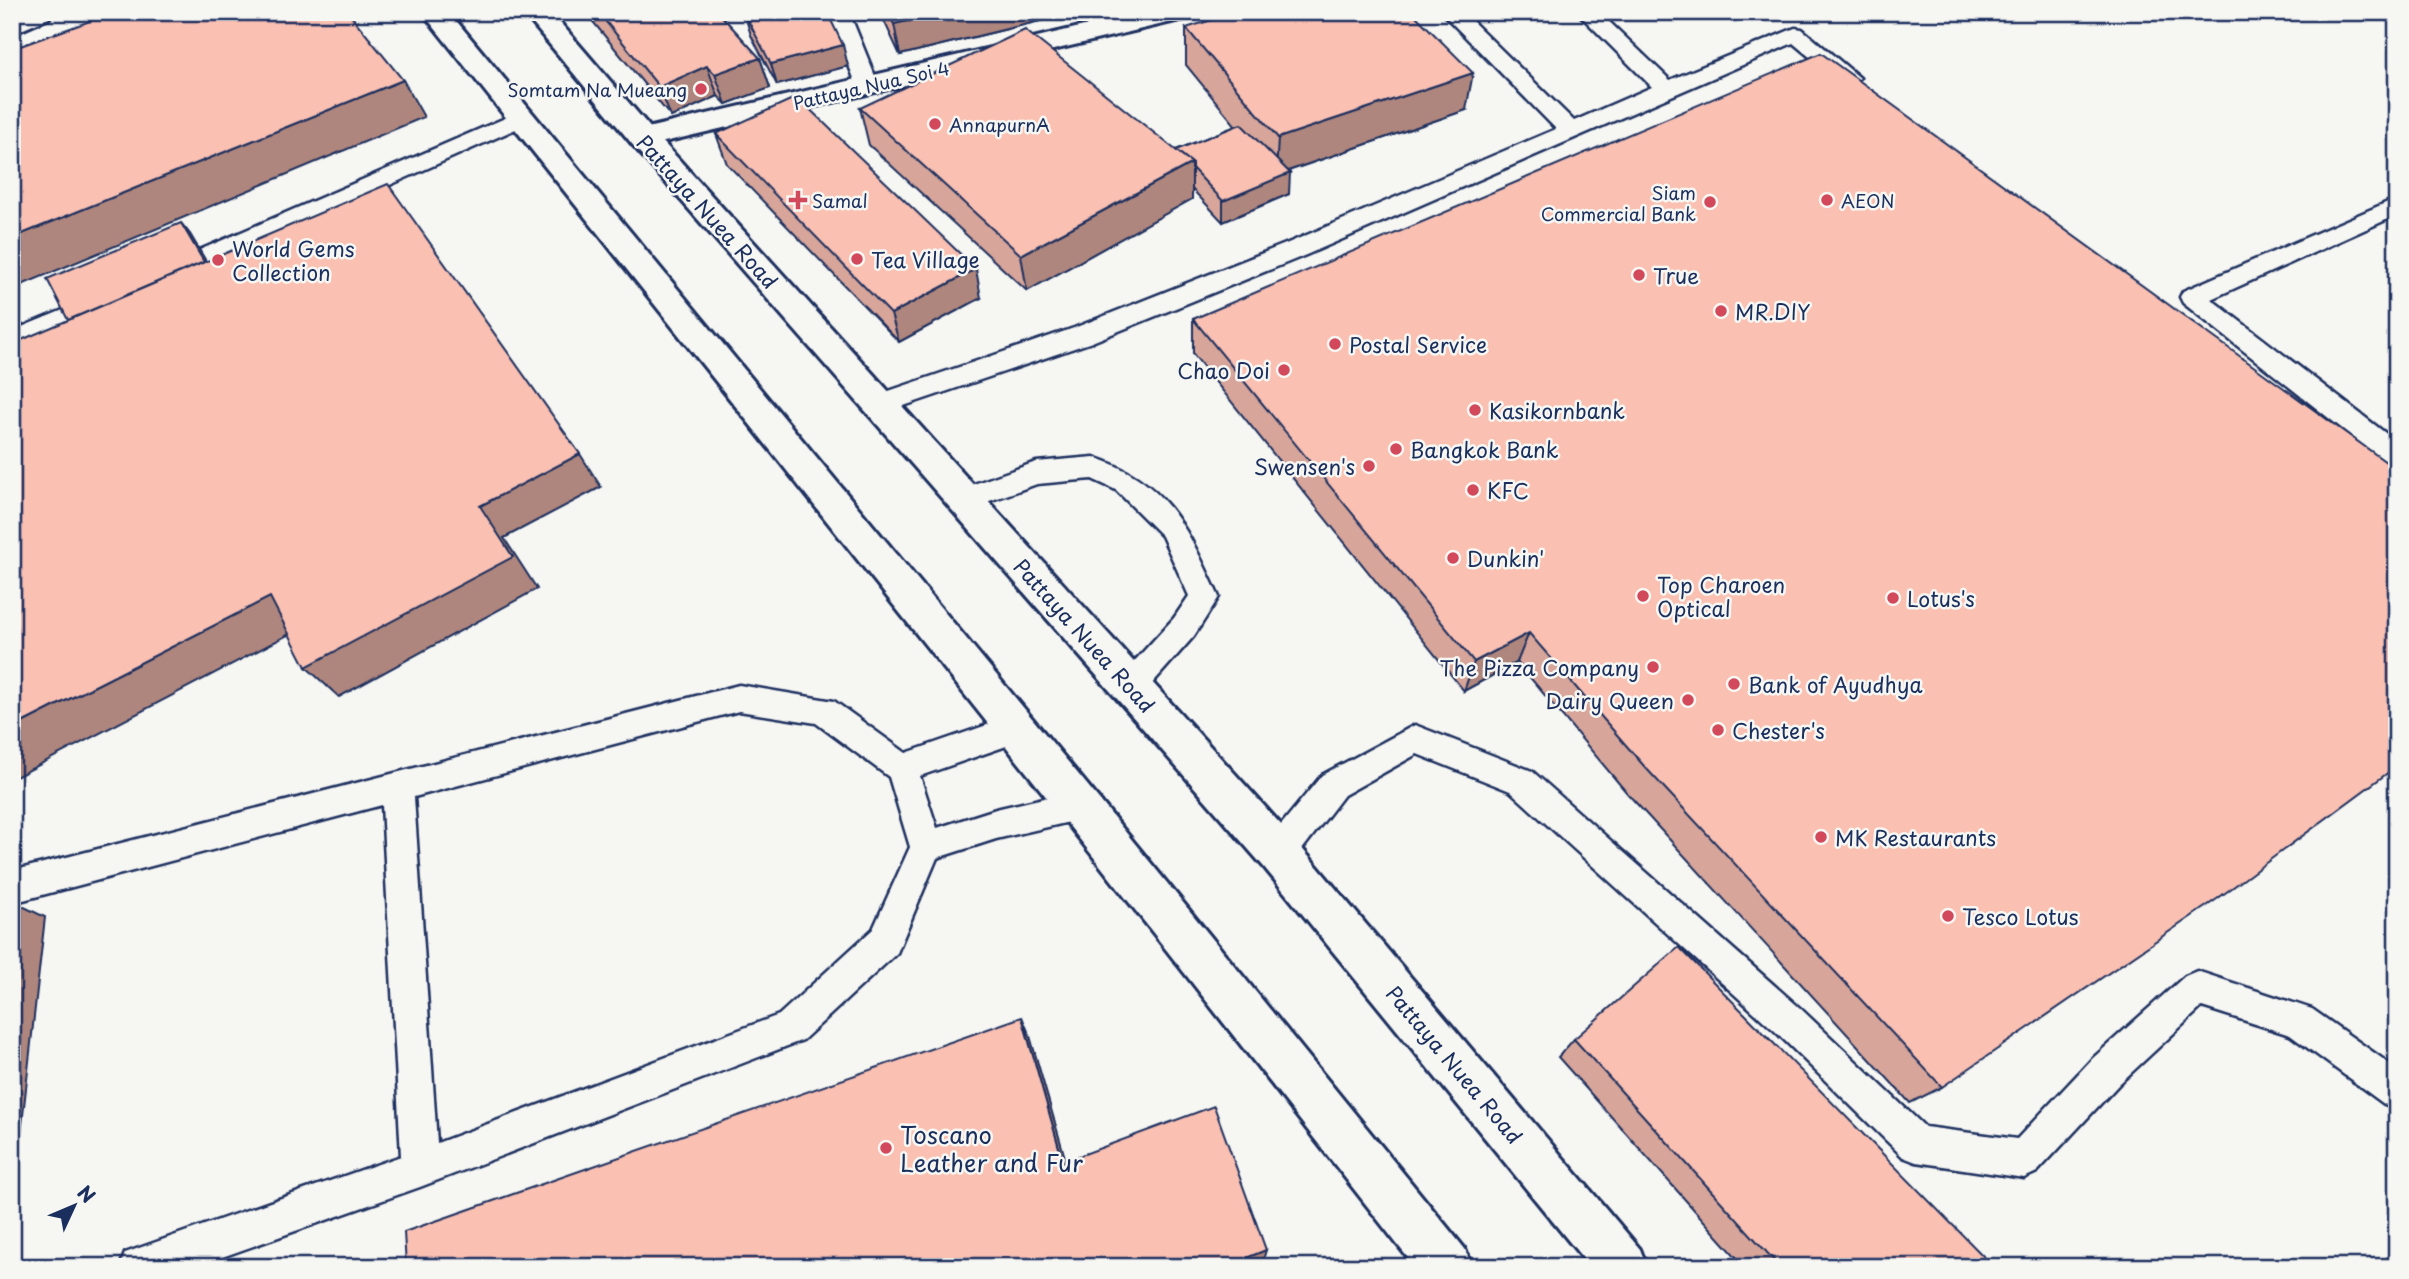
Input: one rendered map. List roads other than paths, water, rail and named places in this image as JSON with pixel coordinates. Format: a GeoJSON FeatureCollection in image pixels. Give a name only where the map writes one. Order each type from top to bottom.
{"type":"FeatureCollection","features":[{"type":"Feature","properties":{"kind":"main road"},"geometry":{"type":"LineString","coordinates":[[12,26],[39,12]]}},
{"type":"Feature","properties":{"kind":"main road"},"geometry":{"type":"LineString","coordinates":[[435,12],[519,119],[1078,805],[1447,1267]]}},
{"type":"Feature","properties":{"kind":"main road","name":"Pattaya Nuea Road"},"geometry":{"type":"LineString","coordinates":[[536,12],[643,138],[1279,853],[1622,1267]]}},
{"type":"Feature","properties":{"kind":"main road","name":"Pattaya Nua Soi 4"},"geometry":{"type":"LineString","coordinates":[[643,138],[1161,14]]}},
{"type":"Feature","properties":{"kind":"lane"},"geometry":{"type":"LineString","coordinates":[[838,12],[869,86]]}},
{"type":"Feature","properties":{"kind":"lane"},"geometry":{"type":"LineString","coordinates":[[1451,12],[1570,130]]}},
{"type":"Feature","properties":{"kind":"lane"},"geometry":{"type":"LineString","coordinates":[[1587,12],[1666,89]]}},
{"type":"Feature","properties":{"kind":"lane"},"geometry":{"type":"LineString","coordinates":[[880,404],[1083,335],[1297,249],[1795,34],[1868,94]]}},
{"type":"Feature","properties":{"kind":"lane"},"geometry":{"type":"LineString","coordinates":[[152,281],[519,119]]}},
{"type":"Feature","properties":{"kind":"lane"},"geometry":{"type":"LineString","coordinates":[[2397,206],[2192,297],[2397,457]]}},
{"type":"Feature","properties":{"kind":"lane"},"geometry":{"type":"LineString","coordinates":[[12,342],[126,292]]}},
{"type":"Feature","properties":{"kind":"lane"},"geometry":{"type":"LineString","coordinates":[[964,499],[1035,473],[1094,468],[1126,482],[1173,529],[1204,597],[1184,627],[1131,686]]}},
{"type":"Feature","properties":{"kind":"lane"},"geometry":{"type":"LineString","coordinates":[[12,887],[739,698],[823,711],[902,768],[926,847],[885,941],[791,1028],[420,1168],[139,1267]]}},
{"type":"Feature","properties":{"kind":"lane"},"geometry":{"type":"LineString","coordinates":[[902,768],[1016,729]]}},
{"type":"Feature","properties":{"kind":"lane"},"geometry":{"type":"LineString","coordinates":[[1279,853],[1333,785],[1415,738],[1521,781],[1788,1020],[1916,1144],[2024,1159],[2106,1071],[2197,988],[2300,1021],[2397,1091]]}},
{"type":"Feature","properties":{"kind":"lane"},"geometry":{"type":"LineString","coordinates":[[397,785],[420,1168]]}},
{"type":"Feature","properties":{"kind":"lane"},"geometry":{"type":"LineString","coordinates":[[926,847],[996,824],[1078,805]]}},
{"type":"Feature","properties":{"kind":"place","name":"Somtam Na Mueang"},"geometry":{"type":"Point","coordinates":[701,89]}},
{"type":"Feature","properties":{"kind":"place","name":"AnnapurnA"},"geometry":{"type":"Point","coordinates":[935,124]}},
{"type":"Feature","properties":{"kind":"place","name":"Samal"},"geometry":{"type":"Point","coordinates":[798,200]}},
{"type":"Feature","properties":{"kind":"place","name":"AEON"},"geometry":{"type":"Point","coordinates":[1827,200]}},
{"type":"Feature","properties":{"kind":"place","name":"Siam Commercial Bank"},"geometry":{"type":"Point","coordinates":[1710,202]}},
{"type":"Feature","properties":{"kind":"place","name":"Tea Village"},"geometry":{"type":"Point","coordinates":[857,259]}},
{"type":"Feature","properties":{"kind":"place","name":"World Gems Collection"},"geometry":{"type":"Point","coordinates":[218,260]}},
{"type":"Feature","properties":{"kind":"place","name":"True"},"geometry":{"type":"Point","coordinates":[1639,275]}},
{"type":"Feature","properties":{"kind":"place","name":"MR.DIY"},"geometry":{"type":"Point","coordinates":[1721,311]}},
{"type":"Feature","properties":{"kind":"place","name":"Postal Service"},"geometry":{"type":"Point","coordinates":[1335,344]}},
{"type":"Feature","properties":{"kind":"place","name":"Chao Doi"},"geometry":{"type":"Point","coordinates":[1284,370]}},
{"type":"Feature","properties":{"kind":"place","name":"Kasikornbank"},"geometry":{"type":"Point","coordinates":[1475,410]}},
{"type":"Feature","properties":{"kind":"place","name":"Bangkok Bank"},"geometry":{"type":"Point","coordinates":[1396,449]}},
{"type":"Feature","properties":{"kind":"place","name":"Swensen's"},"geometry":{"type":"Point","coordinates":[1369,466]}},
{"type":"Feature","properties":{"kind":"place","name":"KFC"},"geometry":{"type":"Point","coordinates":[1473,490]}},
{"type":"Feature","properties":{"kind":"place","name":"Dunkin'"},"geometry":{"type":"Point","coordinates":[1453,558]}},
{"type":"Feature","properties":{"kind":"place","name":"Top Charoen Optical"},"geometry":{"type":"Point","coordinates":[1643,596]}},
{"type":"Feature","properties":{"kind":"place","name":"Lotus's"},"geometry":{"type":"Point","coordinates":[1893,598]}},
{"type":"Feature","properties":{"kind":"place","name":"The Pizza Company"},"geometry":{"type":"Point","coordinates":[1653,667]}},
{"type":"Feature","properties":{"kind":"place","name":"Bank of Ayudhya"},"geometry":{"type":"Point","coordinates":[1734,684]}},
{"type":"Feature","properties":{"kind":"place","name":"Dairy Queen"},"geometry":{"type":"Point","coordinates":[1688,700]}},
{"type":"Feature","properties":{"kind":"place","name":"Chester's"},"geometry":{"type":"Point","coordinates":[1718,730]}},
{"type":"Feature","properties":{"kind":"place","name":"MK Restaurants"},"geometry":{"type":"Point","coordinates":[1821,837]}},
{"type":"Feature","properties":{"kind":"place","name":"Tesco Lotus"},"geometry":{"type":"Point","coordinates":[1948,916]}},
{"type":"Feature","properties":{"kind":"place","name":"Toscano Leather and Fur"},"geometry":{"type":"Point","coordinates":[886,1148]}}]}
